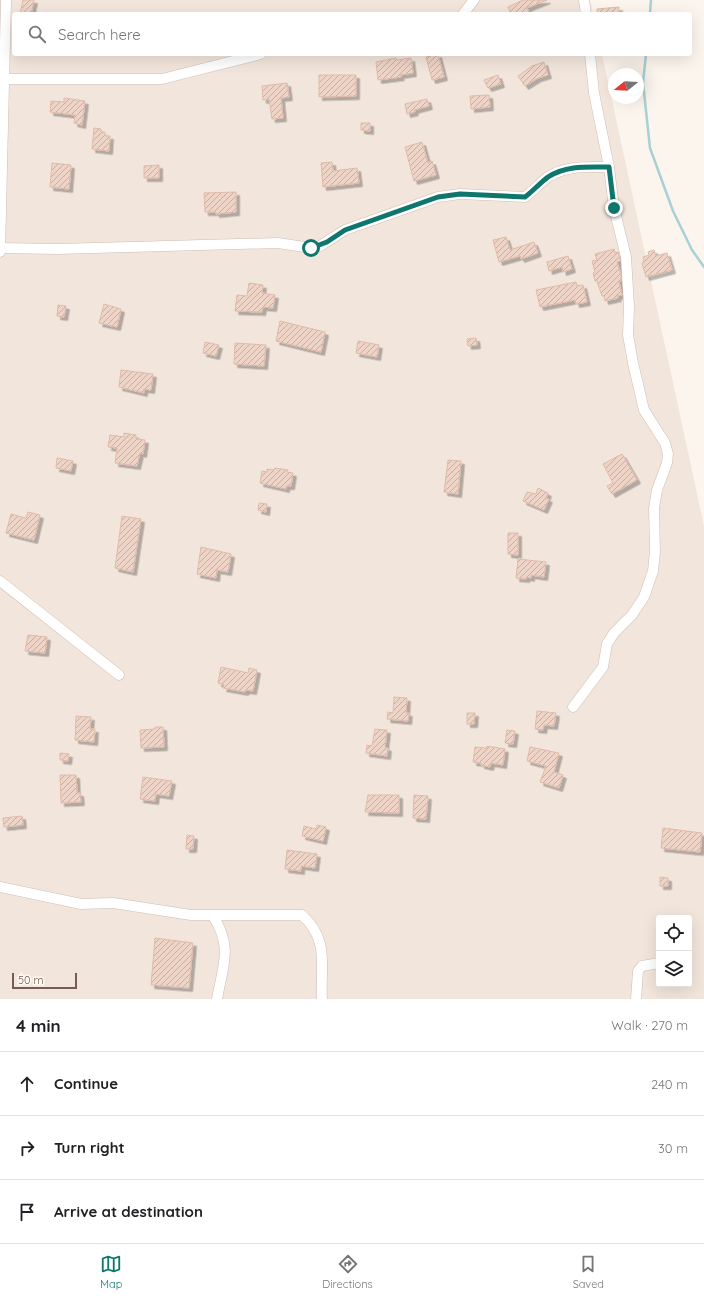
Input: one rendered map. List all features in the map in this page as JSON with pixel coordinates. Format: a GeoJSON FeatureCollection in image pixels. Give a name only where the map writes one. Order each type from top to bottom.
{"type":"FeatureCollection","features":[{"type":"Feature","properties":{"kind":"street"},"geometry":{"type":"LineString","coordinates":[[0,252],[6,0]]}},
{"type":"Feature","properties":{"kind":"street"},"geometry":{"type":"LineString","coordinates":[[465,12],[474,0]]}},
{"type":"Feature","properties":{"kind":"street"},"geometry":{"type":"LineString","coordinates":[[584,0],[586,12]]}},
{"type":"Feature","properties":{"kind":"street"},"geometry":{"type":"LineString","coordinates":[[4,80],[162,79],[253,56]]}},
{"type":"Feature","properties":{"kind":"street"},"geometry":{"type":"LineString","coordinates":[[573,707],[603,667],[607,644],[614,633],[632,615],[644,597],[653,571],[655,552],[654,508],[657,490],[667,463],[668,454],[665,442],[644,410],[633,363],[628,335],[629,306],[626,257],[614,208],[609,167],[594,93],[590,56]]}},
{"type":"Feature","properties":{"kind":"street"},"geometry":{"type":"LineString","coordinates":[[0,248],[58,249],[278,243],[311,248],[327,242],[345,230],[438,197],[460,194],[525,197],[548,177],[562,170],[583,167],[609,167]]}},
{"type":"Feature","properties":{"kind":"street"},"geometry":{"type":"LineString","coordinates":[[0,581],[119,675]]}},
{"type":"Feature","properties":{"kind":"street"},"geometry":{"type":"LineString","coordinates":[[0,887],[81,904],[113,903],[183,914],[213,916],[302,915],[313,925],[322,952],[322,999]]}},
{"type":"Feature","properties":{"kind":"street"},"geometry":{"type":"LineString","coordinates":[[213,916],[220,926],[226,949],[217,999]]}},
{"type":"Feature","properties":{"kind":"street"},"geometry":{"type":"LineString","coordinates":[[636,999],[638,971],[642,966],[656,964]]}},
{"type":"Feature","properties":{"kind":"shaded area"},"geometry":{"type":"Polygon","coordinates":[[[0,0],[590,0],[593,12],[12,12],[12,56],[602,56],[608,82],[608,104],[613,104],[704,526],[704,999],[0,999],[0,0]]]}},
{"type":"Feature","properties":{"kind":"building"},"geometry":{"type":"Polygon","coordinates":[[[23,0],[34,0],[31,12],[20,12],[23,0]]]}},
{"type":"Feature","properties":{"kind":"building"},"geometry":{"type":"Polygon","coordinates":[[[523,0],[547,0],[527,8],[529,12],[510,12],[508,7],[523,0]]]}},
{"type":"Feature","properties":{"kind":"building"},"geometry":{"type":"Polygon","coordinates":[[[619,7],[619,12],[597,12],[597,9],[619,7]]]}},
{"type":"Feature","properties":{"kind":"building"},"geometry":{"type":"Polygon","coordinates":[[[439,56],[444,77],[432,80],[426,57],[439,56]]]}},
{"type":"Feature","properties":{"kind":"building"},"geometry":{"type":"Polygon","coordinates":[[[396,58],[397,60],[411,58],[413,73],[400,75],[401,77],[378,80],[376,62],[396,58]]]}},
{"type":"Feature","properties":{"kind":"building"},"geometry":{"type":"Polygon","coordinates":[[[544,62],[548,75],[538,78],[525,86],[518,76],[532,66],[544,62]]]}},
{"type":"Feature","properties":{"kind":"building"},"geometry":{"type":"Polygon","coordinates":[[[319,75],[356,75],[356,96],[319,97],[319,75]]]}},
{"type":"Feature","properties":{"kind":"building"},"geometry":{"type":"Polygon","coordinates":[[[498,75],[501,84],[488,88],[484,80],[498,75]]]}},
{"type":"Feature","properties":{"kind":"building"},"geometry":{"type":"Polygon","coordinates":[[[287,83],[289,97],[281,98],[283,118],[272,119],[269,99],[263,100],[262,86],[287,83]]]}},
{"type":"Feature","properties":{"kind":"building"},"geometry":{"type":"Polygon","coordinates":[[[489,95],[490,107],[471,109],[470,96],[489,95]]]}},
{"type":"Feature","properties":{"kind":"building"},"geometry":{"type":"Polygon","coordinates":[[[64,98],[85,101],[82,125],[74,123],[75,115],[50,112],[51,101],[64,102],[64,98]]]}},
{"type":"Feature","properties":{"kind":"building"},"geometry":{"type":"Polygon","coordinates":[[[427,99],[429,106],[414,110],[415,112],[407,114],[405,104],[427,99]]]}},
{"type":"Feature","properties":{"kind":"building"},"geometry":{"type":"Polygon","coordinates":[[[361,123],[370,123],[370,131],[361,130],[361,123]]]}},
{"type":"Feature","properties":{"kind":"building"},"geometry":{"type":"Polygon","coordinates":[[[94,128],[101,129],[101,132],[105,133],[105,136],[110,136],[109,151],[92,149],[94,128]]]}},
{"type":"Feature","properties":{"kind":"building"},"geometry":{"type":"Polygon","coordinates":[[[422,142],[428,163],[432,161],[436,175],[414,181],[405,147],[422,142]]]}},
{"type":"Feature","properties":{"kind":"building"},"geometry":{"type":"Polygon","coordinates":[[[332,162],[333,171],[357,168],[359,183],[323,187],[321,163],[332,162]]]}},
{"type":"Feature","properties":{"kind":"building"},"geometry":{"type":"Polygon","coordinates":[[[52,163],[71,165],[69,189],[50,187],[52,163]]]}},
{"type":"Feature","properties":{"kind":"building"},"geometry":{"type":"Polygon","coordinates":[[[159,165],[159,178],[144,178],[144,166],[159,165]]]}},
{"type":"Feature","properties":{"kind":"building"},"geometry":{"type":"Polygon","coordinates":[[[236,192],[236,212],[216,214],[216,212],[205,212],[204,193],[236,192]]]}},
{"type":"Feature","properties":{"kind":"building"},"geometry":{"type":"Polygon","coordinates":[[[506,237],[510,250],[534,242],[538,253],[521,259],[520,256],[499,262],[493,240],[506,237]]]}},
{"type":"Feature","properties":{"kind":"building"},"geometry":{"type":"Polygon","coordinates":[[[614,249],[615,253],[618,252],[620,258],[620,261],[617,262],[621,275],[621,281],[619,282],[622,295],[617,296],[618,298],[605,301],[597,281],[595,281],[593,273],[595,272],[592,261],[597,260],[595,254],[614,249]]]}},
{"type":"Feature","properties":{"kind":"building"},"geometry":{"type":"Polygon","coordinates":[[[654,250],[656,256],[667,253],[672,270],[646,277],[642,263],[644,262],[643,257],[649,255],[648,252],[654,250]]]}},
{"type":"Feature","properties":{"kind":"building"},"geometry":{"type":"Polygon","coordinates":[[[568,256],[572,269],[563,272],[562,267],[549,271],[547,262],[568,256]]]}},
{"type":"Feature","properties":{"kind":"building"},"geometry":{"type":"Polygon","coordinates":[[[576,282],[577,286],[583,285],[587,302],[576,304],[575,300],[540,307],[536,290],[576,282]]]}},
{"type":"Feature","properties":{"kind":"building"},"geometry":{"type":"Polygon","coordinates":[[[249,283],[263,285],[262,293],[275,295],[273,308],[263,307],[262,312],[235,311],[237,295],[247,296],[249,283]]]}},
{"type":"Feature","properties":{"kind":"building"},"geometry":{"type":"Polygon","coordinates":[[[104,304],[121,309],[117,327],[99,323],[104,304]]]}},
{"type":"Feature","properties":{"kind":"building"},"geometry":{"type":"Polygon","coordinates":[[[58,305],[66,306],[64,317],[57,316],[58,305]]]}},
{"type":"Feature","properties":{"kind":"building"},"geometry":{"type":"Polygon","coordinates":[[[280,321],[325,332],[321,352],[276,341],[280,321]]]}},
{"type":"Feature","properties":{"kind":"building"},"geometry":{"type":"Polygon","coordinates":[[[476,338],[477,345],[468,346],[467,339],[476,338]]]}},
{"type":"Feature","properties":{"kind":"building"},"geometry":{"type":"Polygon","coordinates":[[[358,341],[379,345],[377,357],[356,353],[358,341]]]}},
{"type":"Feature","properties":{"kind":"building"},"geometry":{"type":"Polygon","coordinates":[[[205,342],[219,345],[216,356],[203,353],[205,342]]]}},
{"type":"Feature","properties":{"kind":"building"},"geometry":{"type":"Polygon","coordinates":[[[235,343],[266,345],[264,366],[234,364],[235,343]]]}},
{"type":"Feature","properties":{"kind":"building"},"geometry":{"type":"Polygon","coordinates":[[[121,370],[153,374],[151,390],[144,389],[144,393],[119,387],[121,370]]]}},
{"type":"Feature","properties":{"kind":"building"},"geometry":{"type":"Polygon","coordinates":[[[124,433],[136,435],[136,439],[145,440],[143,454],[140,453],[137,466],[115,463],[117,448],[108,447],[110,435],[124,437],[124,433]]]}},
{"type":"Feature","properties":{"kind":"building"},"geometry":{"type":"Polygon","coordinates":[[[622,454],[637,480],[612,494],[607,486],[613,483],[603,464],[622,454]]]}},
{"type":"Feature","properties":{"kind":"building"},"geometry":{"type":"Polygon","coordinates":[[[57,458],[73,461],[71,471],[56,468],[57,458]]]}},
{"type":"Feature","properties":{"kind":"building"},"geometry":{"type":"Polygon","coordinates":[[[448,460],[461,461],[458,494],[444,492],[448,460]]]}},
{"type":"Feature","properties":{"kind":"building"},"geometry":{"type":"Polygon","coordinates":[[[275,468],[288,470],[287,472],[293,473],[291,486],[286,486],[286,489],[260,483],[262,471],[267,472],[267,469],[274,470],[275,468]]]}},
{"type":"Feature","properties":{"kind":"building"},"geometry":{"type":"Polygon","coordinates":[[[538,488],[548,493],[546,498],[549,499],[544,510],[523,501],[527,492],[536,494],[538,488]]]}},
{"type":"Feature","properties":{"kind":"building"},"geometry":{"type":"Polygon","coordinates":[[[259,503],[267,504],[266,512],[258,510],[259,503]]]}},
{"type":"Feature","properties":{"kind":"building"},"geometry":{"type":"Polygon","coordinates":[[[28,512],[40,515],[34,540],[6,533],[11,514],[26,518],[28,512]]]}},
{"type":"Feature","properties":{"kind":"building"},"geometry":{"type":"Polygon","coordinates":[[[122,516],[141,519],[133,572],[115,568],[122,516]]]}},
{"type":"Feature","properties":{"kind":"building"},"geometry":{"type":"Polygon","coordinates":[[[508,533],[518,533],[518,555],[508,554],[508,533]]]}},
{"type":"Feature","properties":{"kind":"building"},"geometry":{"type":"Polygon","coordinates":[[[201,547],[231,554],[228,572],[217,570],[216,578],[197,574],[201,547]]]}},
{"type":"Feature","properties":{"kind":"building"},"geometry":{"type":"Polygon","coordinates":[[[518,559],[546,562],[544,577],[531,575],[531,578],[527,577],[526,579],[516,578],[518,559]]]}},
{"type":"Feature","properties":{"kind":"building"},"geometry":{"type":"Polygon","coordinates":[[[28,635],[47,637],[45,653],[25,651],[28,635]]]}},
{"type":"Feature","properties":{"kind":"building"},"geometry":{"type":"Polygon","coordinates":[[[221,667],[248,673],[249,668],[257,670],[253,691],[246,690],[245,692],[223,688],[224,685],[218,683],[221,667]]]}},
{"type":"Feature","properties":{"kind":"building"},"geometry":{"type":"Polygon","coordinates":[[[394,697],[407,698],[406,713],[409,713],[408,721],[387,719],[388,712],[393,713],[394,697]]]}},
{"type":"Feature","properties":{"kind":"building"},"geometry":{"type":"Polygon","coordinates":[[[537,711],[556,713],[554,726],[544,725],[543,730],[535,729],[537,711]]]}},
{"type":"Feature","properties":{"kind":"building"},"geometry":{"type":"Polygon","coordinates":[[[467,713],[475,713],[474,724],[467,724],[467,713]]]}},
{"type":"Feature","properties":{"kind":"building"},"geometry":{"type":"Polygon","coordinates":[[[76,716],[91,717],[90,729],[95,729],[94,742],[75,740],[76,716]]]}},
{"type":"Feature","properties":{"kind":"building"},"geometry":{"type":"Polygon","coordinates":[[[155,727],[163,727],[164,747],[141,748],[140,730],[155,729],[155,727]]]}},
{"type":"Feature","properties":{"kind":"building"},"geometry":{"type":"Polygon","coordinates":[[[375,729],[387,730],[385,747],[388,748],[387,756],[366,753],[367,745],[372,746],[375,729]]]}},
{"type":"Feature","properties":{"kind":"building"},"geometry":{"type":"Polygon","coordinates":[[[507,730],[515,731],[513,744],[505,743],[507,730]]]}},
{"type":"Feature","properties":{"kind":"building"},"geometry":{"type":"Polygon","coordinates":[[[487,746],[505,749],[503,765],[491,763],[490,767],[481,765],[481,763],[473,762],[475,747],[487,748],[487,746]]]}},
{"type":"Feature","properties":{"kind":"building"},"geometry":{"type":"Polygon","coordinates":[[[530,747],[559,753],[554,772],[563,775],[559,788],[540,782],[546,766],[527,761],[530,747]]]}},
{"type":"Feature","properties":{"kind":"building"},"geometry":{"type":"Polygon","coordinates":[[[60,753],[69,754],[68,761],[60,760],[60,753]]]}},
{"type":"Feature","properties":{"kind":"building"},"geometry":{"type":"Polygon","coordinates":[[[60,775],[76,775],[77,793],[80,793],[81,802],[61,803],[60,775]]]}},
{"type":"Feature","properties":{"kind":"building"},"geometry":{"type":"Polygon","coordinates":[[[143,777],[172,781],[169,796],[156,794],[155,801],[140,799],[143,777]]]}},
{"type":"Feature","properties":{"kind":"building"},"geometry":{"type":"Polygon","coordinates":[[[368,795],[399,795],[399,813],[365,812],[368,795]]]}},
{"type":"Feature","properties":{"kind":"building"},"geometry":{"type":"Polygon","coordinates":[[[414,795],[428,796],[426,819],[413,818],[414,795]]]}},
{"type":"Feature","properties":{"kind":"building"},"geometry":{"type":"Polygon","coordinates":[[[22,816],[23,825],[4,827],[3,818],[22,816]]]}},
{"type":"Feature","properties":{"kind":"building"},"geometry":{"type":"Polygon","coordinates":[[[317,825],[326,827],[323,841],[302,836],[304,826],[316,829],[317,825]]]}},
{"type":"Feature","properties":{"kind":"building"},"geometry":{"type":"Polygon","coordinates":[[[663,828],[702,833],[700,852],[661,848],[663,828]]]}},
{"type":"Feature","properties":{"kind":"building"},"geometry":{"type":"Polygon","coordinates":[[[187,835],[194,836],[193,849],[186,849],[187,835]]]}},
{"type":"Feature","properties":{"kind":"building"},"geometry":{"type":"Polygon","coordinates":[[[287,850],[317,854],[315,868],[301,866],[301,871],[285,869],[287,850]]]}},
{"type":"Feature","properties":{"kind":"building"},"geometry":{"type":"Polygon","coordinates":[[[660,877],[668,878],[668,886],[660,886],[660,877]]]}},
{"type":"Feature","properties":{"kind":"building"},"geometry":{"type":"Polygon","coordinates":[[[155,938],[193,943],[189,988],[151,985],[155,938]]]}},
{"type":"Feature","properties":{"kind":"waterway"},"geometry":{"type":"LineString","coordinates":[[650,12],[651,0]]}},
{"type":"Feature","properties":{"kind":"waterway"},"geometry":{"type":"LineString","coordinates":[[646,56],[643,83],[650,148],[673,211],[692,250],[704,267]]}},
{"type":"Feature","properties":{"kind":"route"},"geometry":{"type":"LineString","coordinates":[[311,248],[320,246],[345,230],[438,197],[460,194],[513,198],[525,197],[548,177],[562,170],[583,167],[609,167],[614,208]]}}]}
